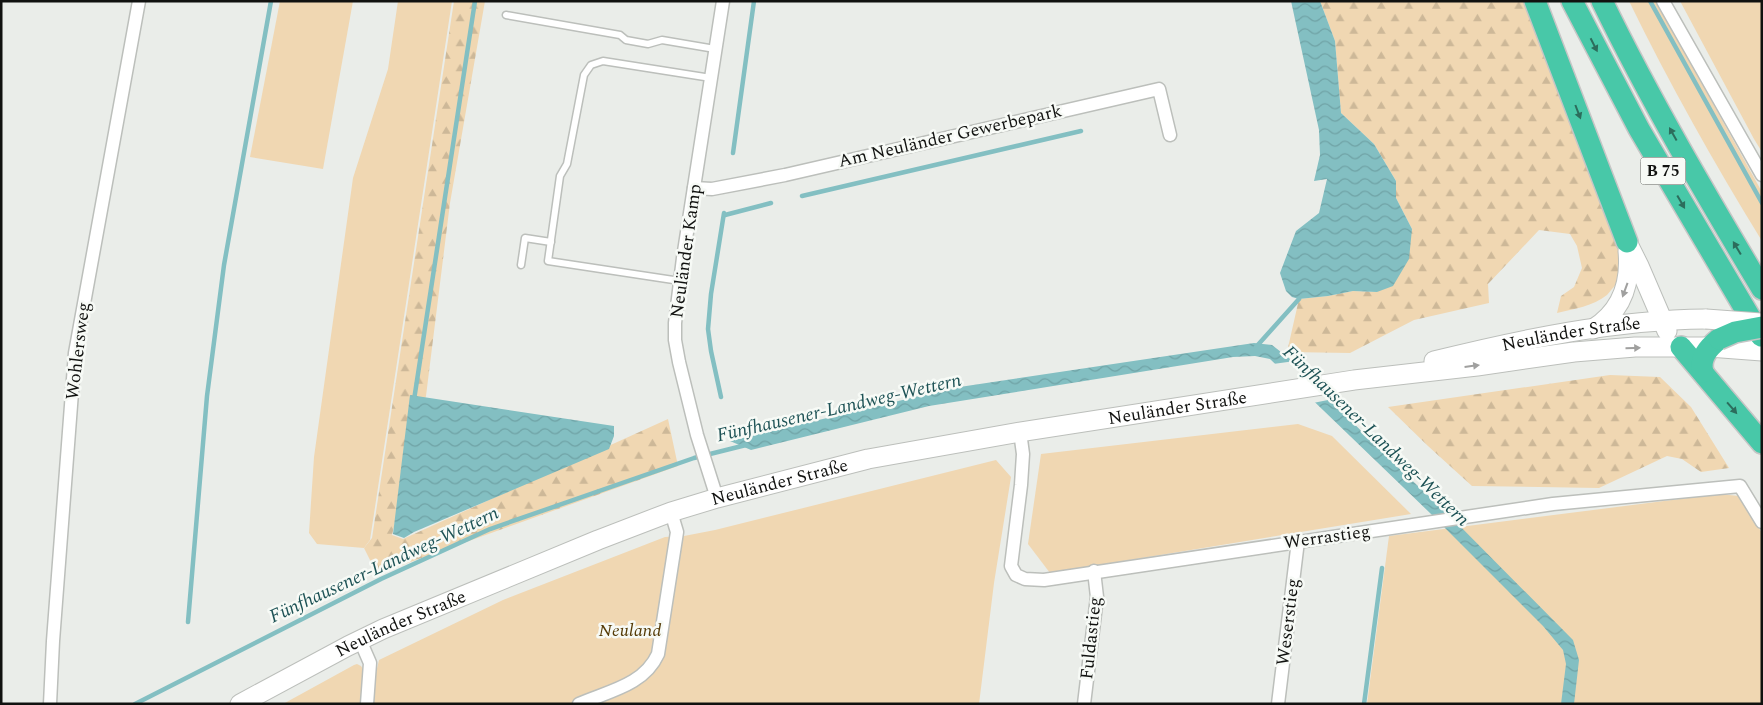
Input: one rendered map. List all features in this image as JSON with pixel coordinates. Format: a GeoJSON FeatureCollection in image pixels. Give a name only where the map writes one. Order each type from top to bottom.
{"type":"FeatureCollection","features":[{"type":"Feature","properties":{"kind":"highway"},"geometry":{"type":"LineString","coordinates":[[1536,1],[1626,242]]}},
{"type":"Feature","properties":{"kind":"highway","name":"B 75"},"geometry":{"type":"LineString","coordinates":[[1572,1],[1639,129],[1762,337]]}},
{"type":"Feature","properties":{"kind":"highway","name":"B 75"},"geometry":{"type":"LineString","coordinates":[[1602,1],[1713,208],[1762,289]]}},
{"type":"Feature","properties":{"kind":"highway"},"geometry":{"type":"LineString","coordinates":[[1703,372],[1702,362],[1717,345],[1735,332],[1762,325]]}},
{"type":"Feature","properties":{"kind":"highway"},"geometry":{"type":"LineString","coordinates":[[1681,348],[1762,443]]}},
{"type":"Feature","properties":{"kind":"main road"},"geometry":{"type":"LineString","coordinates":[[1626,242],[1639,266],[1668,334],[1681,348]]}},
{"type":"Feature","properties":{"kind":"main road"},"geometry":{"type":"LineString","coordinates":[[1593,329],[1619,303],[1626,288],[1629,269],[1626,242]]}},
{"type":"Feature","properties":{"kind":"main road","name":"Neuländer Straße"},"geometry":{"type":"LineString","coordinates":[[1354,380],[1479,350],[1593,329],[1706,319],[1762,325]]}},
{"type":"Feature","properties":{"kind":"main road","name":"Neuländer Straße"},"geometry":{"type":"LineString","coordinates":[[240,704],[360,640],[420,613],[571,551],[672,512],[716,498],[868,459],[1020,432],[1354,380],[1477,366],[1574,352],[1635,347],[1681,348],[1717,345],[1762,351]]}},
{"type":"Feature","properties":{"kind":"street","name":"Wohlersweg"},"geometry":{"type":"LineString","coordinates":[[50,704],[75,353],[139,1]]}},
{"type":"Feature","properties":{"kind":"street","name":"Neuländer Kamp"},"geometry":{"type":"LineString","coordinates":[[716,498],[697,435],[675,340],[680,281],[722,1]]}},
{"type":"Feature","properties":{"kind":"street"},"geometry":{"type":"LineString","coordinates":[[1663,1],[1762,175]]}},
{"type":"Feature","properties":{"kind":"street","name":"Am Neuländer Gewerbepark"},"geometry":{"type":"LineString","coordinates":[[694,188],[712,189],[784,175],[1159,88],[1170,134]]}},
{"type":"Feature","properties":{"kind":"street","name":"Werrastieg"},"geometry":{"type":"LineString","coordinates":[[1020,432],[1022,454],[1020,485],[1011,560],[1014,572],[1025,579],[1036,580],[1553,504],[1740,486],[1762,522]]}},
{"type":"Feature","properties":{"kind":"street"},"geometry":{"type":"LineString","coordinates":[[579,704],[636,679],[646,673],[656,659],[665,615],[677,532],[672,512]]}},
{"type":"Feature","properties":{"kind":"street","name":"Weserstieg"},"geometry":{"type":"LineString","coordinates":[[1278,704],[1298,541]]}},
{"type":"Feature","properties":{"kind":"street","name":"Fuldastieg"},"geometry":{"type":"LineString","coordinates":[[1084,704],[1097,597],[1094,571]]}},
{"type":"Feature","properties":{"kind":"street"},"geometry":{"type":"LineString","coordinates":[[360,640],[370,663],[367,704]]}},
{"type":"Feature","properties":{"kind":"lane"},"geometry":{"type":"LineString","coordinates":[[506,15],[620,34],[626,40],[648,44],[662,40],[715,49]]}},
{"type":"Feature","properties":{"kind":"lane"},"geometry":{"type":"LineString","coordinates":[[680,281],[548,261],[560,176],[567,164],[584,76],[589,66],[603,61],[711,78]]}},
{"type":"Feature","properties":{"kind":"lane"},"geometry":{"type":"LineString","coordinates":[[521,264],[525,238],[551,242]]}},
{"type":"Feature","properties":{"kind":"green space"},"geometry":{"type":"Polygon","coordinates":[[[280,1],[353,1],[323,169],[250,157],[280,1]]]}},
{"type":"Feature","properties":{"kind":"green space"},"geometry":{"type":"Polygon","coordinates":[[[398,1],[452,1],[370,540],[364,548],[317,544],[309,533],[314,457],[353,178],[388,69],[398,1]]]}},
{"type":"Feature","properties":{"kind":"green space"},"geometry":{"type":"Polygon","coordinates":[[[454,1],[485,1],[450,203],[426,396],[392,535],[403,539],[668,419],[678,466],[377,574],[364,548],[372,538],[454,1]]]}},
{"type":"Feature","properties":{"kind":"green space"},"geometry":{"type":"Polygon","coordinates":[[[1320,1],[1525,1],[1620,252],[1622,282],[1596,302],[1557,313],[1561,296],[1574,287],[1582,268],[1577,246],[1570,234],[1539,230],[1488,284],[1489,303],[1414,320],[1350,353],[1287,352],[1299,299],[1353,291],[1377,292],[1412,229],[1396,198],[1396,181],[1374,144],[1341,113],[1335,41],[1320,1]]]}},
{"type":"Feature","properties":{"kind":"green space"},"geometry":{"type":"Polygon","coordinates":[[[1629,1],[1656,1],[1762,192],[1762,241],[1693,122],[1629,1]]]}},
{"type":"Feature","properties":{"kind":"green space"},"geometry":{"type":"Polygon","coordinates":[[[1680,1],[1762,1],[1762,152],[1754,139],[1680,1]]]}},
{"type":"Feature","properties":{"kind":"green space"},"geometry":{"type":"Polygon","coordinates":[[[1610,375],[1660,377],[1691,407],[1729,468],[1701,472],[1682,459],[1667,456],[1599,488],[1472,486],[1388,407],[1610,375]]]}},
{"type":"Feature","properties":{"kind":"green space"},"geometry":{"type":"Polygon","coordinates":[[[1298,424],[1332,436],[1411,514],[1050,573],[1028,544],[1041,454],[1298,424]]]}},
{"type":"Feature","properties":{"kind":"green space","name":"Neuland"},"geometry":{"type":"Polygon","coordinates":[[[996,460],[1011,477],[994,583],[979,704],[283,704],[357,664],[361,666],[366,674],[376,673],[379,660],[503,600],[665,537],[684,536],[715,530],[996,460]]]}},
{"type":"Feature","properties":{"kind":"green space"},"geometry":{"type":"Polygon","coordinates":[[[1719,494],[1739,496],[1762,533],[1762,704],[1367,704],[1389,536],[1719,494]]]}},
{"type":"Feature","properties":{"kind":"water"},"geometry":{"type":"Polygon","coordinates":[[[1291,1],[1320,1],[1335,41],[1341,113],[1374,144],[1396,181],[1396,198],[1412,229],[1409,259],[1393,286],[1377,292],[1353,291],[1299,299],[1292,297],[1286,291],[1280,273],[1296,231],[1319,213],[1327,179],[1314,181],[1320,155],[1319,130],[1291,1]]]}},
{"type":"Feature","properties":{"kind":"water"},"geometry":{"type":"Polygon","coordinates":[[[1254,343],[1272,345],[1290,359],[1573,640],[1579,660],[1574,704],[1561,704],[1566,664],[1563,650],[1543,626],[1430,513],[1270,359],[1255,356],[1233,357],[929,406],[751,450],[730,441],[953,388],[1254,343]]]}},
{"type":"Feature","properties":{"kind":"water"},"geometry":{"type":"Polygon","coordinates":[[[410,395],[614,426],[614,436],[609,449],[414,532],[404,538],[393,534],[410,395]]]}},
{"type":"Feature","properties":{"kind":"pier"},"geometry":{"type":"Polygon","coordinates":[[[1295,361],[1333,399],[1313,403],[1273,364],[1295,361]]]}},
{"type":"Feature","properties":{"kind":"waterway"},"geometry":{"type":"LineString","coordinates":[[188,622],[207,396],[224,265],[271,1]]}},
{"type":"Feature","properties":{"kind":"waterway"},"geometry":{"type":"LineString","coordinates":[[414,400],[475,1]]}},
{"type":"Feature","properties":{"kind":"waterway"},"geometry":{"type":"LineString","coordinates":[[733,153],[754,1]]}},
{"type":"Feature","properties":{"kind":"waterway"},"geometry":{"type":"LineString","coordinates":[[1650,1],[1762,203]]}},
{"type":"Feature","properties":{"kind":"waterway"},"geometry":{"type":"LineString","coordinates":[[802,196],[1081,131]]}},
{"type":"Feature","properties":{"kind":"waterway"},"geometry":{"type":"LineString","coordinates":[[725,215],[771,203]]}},
{"type":"Feature","properties":{"kind":"waterway"},"geometry":{"type":"LineString","coordinates":[[721,397],[708,329],[711,294],[724,213]]}},
{"type":"Feature","properties":{"kind":"waterway"},"geometry":{"type":"LineString","coordinates":[[1256,347],[1299,299]]}},
{"type":"Feature","properties":{"kind":"waterway","name":"Fünfhausener-Landweg-Wettern"},"geometry":{"type":"LineString","coordinates":[[135,704],[381,579],[490,529],[694,458],[746,445]]}},
{"type":"Feature","properties":{"kind":"waterway"},"geometry":{"type":"LineString","coordinates":[[1364,704],[1382,568]]}}]}
